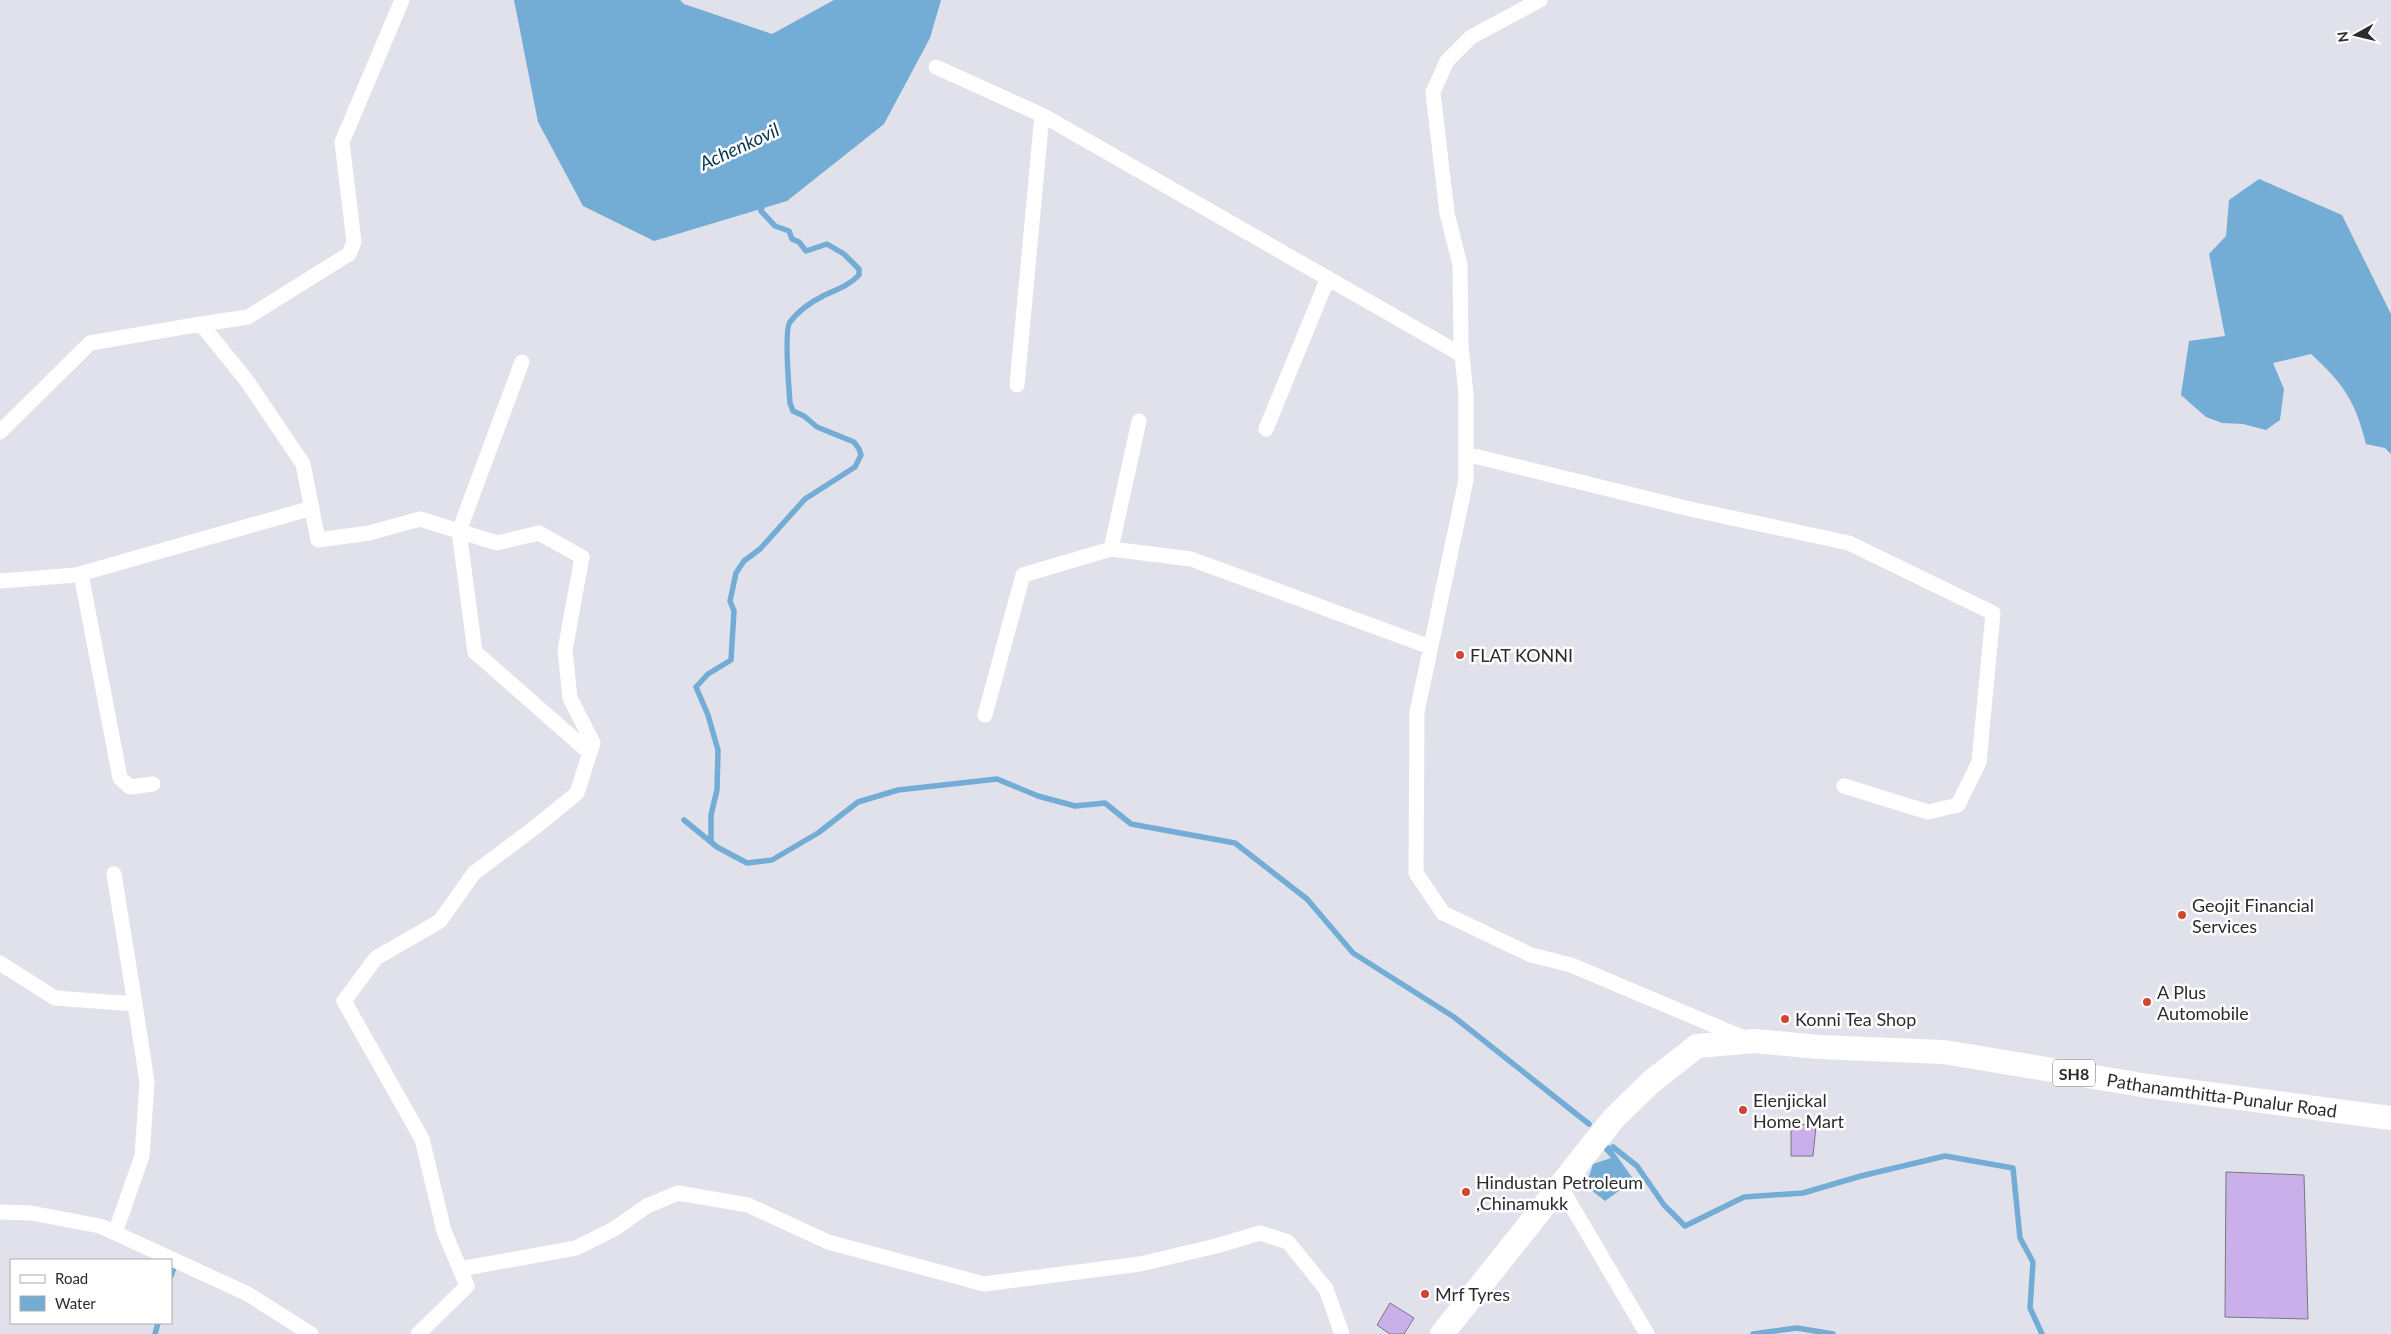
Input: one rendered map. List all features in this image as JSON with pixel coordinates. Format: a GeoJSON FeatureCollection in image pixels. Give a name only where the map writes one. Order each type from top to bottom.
{"type":"FeatureCollection","features":[{"type":"Feature","properties":{"kind":"main road","name":"Pathanamthitta-Punalur Road"},"geometry":{"type":"LineString","coordinates":[[1756,1041],[1819,1047],[1944,1052],[2148,1086],[2391,1118]]}},
{"type":"Feature","properties":{"kind":"main road","name":"SH8"},"geometry":{"type":"LineString","coordinates":[[1442,1334],[1614,1118],[1650,1082],[1697,1046],[1756,1041]]}},
{"type":"Feature","properties":{"kind":"street"},"geometry":{"type":"LineString","coordinates":[[0,432],[90,343],[248,317],[349,254],[354,242],[342,142],[402,0]]}},
{"type":"Feature","properties":{"kind":"street"},"geometry":{"type":"LineString","coordinates":[[1540,0],[1471,37],[1447,61],[1433,92],[1448,213],[1460,265],[1462,355],[1466,394],[1466,480],[1417,712],[1416,873],[1443,913],[1531,955],[1571,965],[1736,1037],[1756,1041]]}},
{"type":"Feature","properties":{"kind":"street"},"geometry":{"type":"LineString","coordinates":[[936,67],[1042,115],[1462,355]]}},
{"type":"Feature","properties":{"kind":"street"},"geometry":{"type":"LineString","coordinates":[[1017,385],[1042,115]]}},
{"type":"Feature","properties":{"kind":"street"},"geometry":{"type":"LineString","coordinates":[[1266,429],[1328,278]]}},
{"type":"Feature","properties":{"kind":"street"},"geometry":{"type":"LineString","coordinates":[[201,324],[247,381],[303,464],[318,540],[369,533],[420,520],[497,543],[539,532],[582,557],[565,650],[570,698],[593,743],[577,793],[474,873],[440,921],[376,958],[344,1001],[422,1139],[444,1231],[467,1286],[418,1334]]}},
{"type":"Feature","properties":{"kind":"street"},"geometry":{"type":"LineString","coordinates":[[522,362],[459,531],[475,652],[590,753]]}},
{"type":"Feature","properties":{"kind":"street"},"geometry":{"type":"LineString","coordinates":[[1111,549],[1138,421]]}},
{"type":"Feature","properties":{"kind":"street"},"geometry":{"type":"LineString","coordinates":[[1466,454],[1690,509],[1849,543],[1993,613],[1979,762],[1958,805],[1928,812],[1844,786]]}},
{"type":"Feature","properties":{"kind":"street"},"geometry":{"type":"LineString","coordinates":[[0,581],[81,574],[312,508]]}},
{"type":"Feature","properties":{"kind":"street"},"geometry":{"type":"LineString","coordinates":[[985,715],[1022,575],[1111,549],[1191,559],[1430,647]]}},
{"type":"Feature","properties":{"kind":"street"},"geometry":{"type":"LineString","coordinates":[[81,574],[120,778],[130,787],[153,784]]}},
{"type":"Feature","properties":{"kind":"street"},"geometry":{"type":"LineString","coordinates":[[114,874],[147,1082],[142,1156],[115,1233]]}},
{"type":"Feature","properties":{"kind":"street"},"geometry":{"type":"LineString","coordinates":[[0,963],[55,998],[135,1004]]}},
{"type":"Feature","properties":{"kind":"street"},"geometry":{"type":"LineString","coordinates":[[1560,1186],[1647,1334]]}},
{"type":"Feature","properties":{"kind":"street"},"geometry":{"type":"LineString","coordinates":[[460,1269],[576,1248],[614,1229],[646,1206],[678,1193],[748,1205],[828,1242],[984,1284],[1140,1264],[1216,1246],[1260,1233],[1288,1242],[1310,1269],[1326,1289],[1342,1334]]}},
{"type":"Feature","properties":{"kind":"street"},"geometry":{"type":"LineString","coordinates":[[0,1212],[31,1213],[100,1226],[172,1259]]}},
{"type":"Feature","properties":{"kind":"street"},"geometry":{"type":"LineString","coordinates":[[172,1259],[248,1294],[310,1334]]}},
{"type":"Feature","properties":{"kind":"water","name":"Achenkovil"},"geometry":{"type":"Polygon","coordinates":[[[514,0],[680,0],[684,4],[772,34],[834,0],[941,0],[930,38],[884,124],[787,201],[654,241],[583,206],[538,122],[514,0]]]}},
{"type":"Feature","properties":{"kind":"water"},"geometry":{"type":"Polygon","coordinates":[[[2259,179],[2342,215],[2391,314],[2391,454],[2385,448],[2366,444],[2362,429],[2347,394],[2332,375],[2311,354],[2273,363],[2284,389],[2280,420],[2266,430],[2243,424],[2222,423],[2206,417],[2181,395],[2189,341],[2225,336],[2209,254],[2226,236],[2229,200],[2259,179]]]}},
{"type":"Feature","properties":{"kind":"water"},"geometry":{"type":"Polygon","coordinates":[[[1609,1145],[1634,1180],[1605,1201],[1586,1186],[1593,1164],[1611,1158],[1602,1148],[1609,1145]]]}},
{"type":"Feature","properties":{"kind":"building"},"geometry":{"type":"Polygon","coordinates":[[[1791,1123],[1816,1126],[1813,1156],[1791,1156],[1791,1123]]]}},
{"type":"Feature","properties":{"kind":"building"},"geometry":{"type":"Polygon","coordinates":[[[2226,1172],[2304,1175],[2308,1319],[2225,1317],[2226,1172]]]}},
{"type":"Feature","properties":{"kind":"building"},"geometry":{"type":"Polygon","coordinates":[[[1390,1303],[1414,1318],[1404,1334],[1390,1334],[1377,1325],[1390,1303]]]}},
{"type":"Feature","properties":{"kind":"waterway"},"geometry":{"type":"LineString","coordinates":[[711,842],[711,815],[717,790],[718,750],[708,715],[696,687],[708,674],[731,660],[734,611],[730,601],[736,573],[744,561],[760,549],[805,499],[855,467],[861,455],[854,442],[817,427],[804,416],[793,411],[790,403],[787,347],[788,327],[793,318],[813,301],[851,282],[859,275],[859,269],[844,254],[827,244],[806,251],[799,242],[792,239],[789,231],[775,226],[761,211],[763,203]]}},
{"type":"Feature","properties":{"kind":"waterway"},"geometry":{"type":"LineString","coordinates":[[684,820],[717,847],[747,863],[772,860],[818,833],[858,802],[898,790],[997,779],[1038,796],[1075,806],[1105,803],[1131,824],[1235,843],[1307,899],[1353,953],[1454,1017],[1589,1124]]}},
{"type":"Feature","properties":{"kind":"waterway"},"geometry":{"type":"LineString","coordinates":[[1613,1147],[1637,1166],[1664,1205],[1685,1226],[1744,1197],[1803,1193],[1861,1176],[1945,1156],[2013,1168],[2020,1238],[2033,1262],[2030,1308],[2042,1334]]}},
{"type":"Feature","properties":{"kind":"waterway"},"geometry":{"type":"LineString","coordinates":[[172,1273],[176,1262]]}},
{"type":"Feature","properties":{"kind":"waterway"},"geometry":{"type":"LineString","coordinates":[[155,1334],[158,1324]]}},
{"type":"Feature","properties":{"kind":"waterway"},"geometry":{"type":"LineString","coordinates":[[1753,1334],[1797,1328],[1833,1334]]}},
{"type":"Feature","properties":{"kind":"place","name":"FLAT KONNI"},"geometry":{"type":"Point","coordinates":[1460,655]}},
{"type":"Feature","properties":{"kind":"place","name":"Geojit Financial Services"},"geometry":{"type":"Point","coordinates":[2182,915]}},
{"type":"Feature","properties":{"kind":"place","name":"A Plus Automobile"},"geometry":{"type":"Point","coordinates":[2147,1002]}},
{"type":"Feature","properties":{"kind":"place","name":"Konni Tea Shop"},"geometry":{"type":"Point","coordinates":[1785,1019]}},
{"type":"Feature","properties":{"kind":"place","name":"Elenjickal Home Mart"},"geometry":{"type":"Point","coordinates":[1743,1110]}},
{"type":"Feature","properties":{"kind":"place","name":"Hindustan Petroleum ,Chinamukk"},"geometry":{"type":"Point","coordinates":[1466,1192]}},
{"type":"Feature","properties":{"kind":"place","name":"Mrf Tyres"},"geometry":{"type":"Point","coordinates":[1425,1294]}}]}
